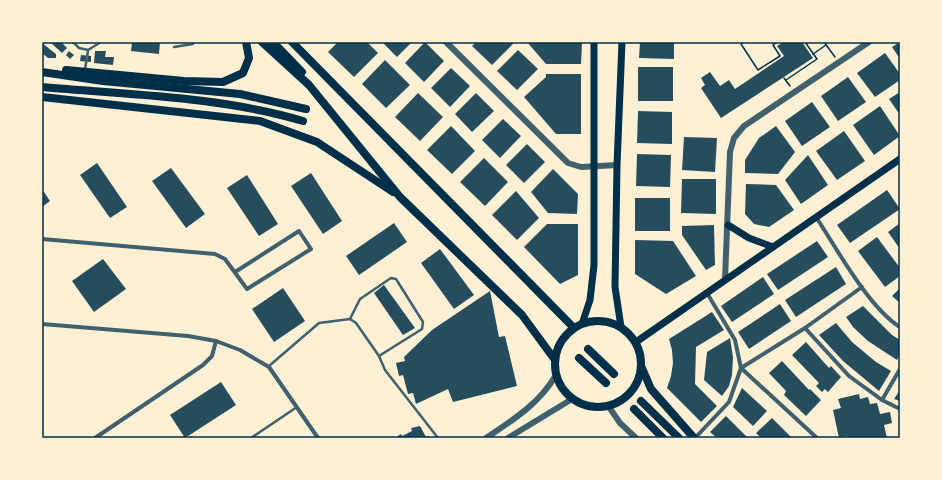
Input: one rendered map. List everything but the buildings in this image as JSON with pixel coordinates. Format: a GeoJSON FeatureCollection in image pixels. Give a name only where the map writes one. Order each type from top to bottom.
{"type":"FeatureCollection","features":[{"type":"Feature","properties":{"kind":"main road"},"geometry":{"type":"LineString","coordinates":[[42,68],[184,81],[223,82],[243,73],[250,58],[246,42]]}},
{"type":"Feature","properties":{"kind":"main road"},"geometry":{"type":"LineString","coordinates":[[262,42],[309,85],[400,197],[522,315],[555,360]]}},
{"type":"Feature","properties":{"kind":"main road"},"geometry":{"type":"LineString","coordinates":[[273,42],[314,84]]}},
{"type":"Feature","properties":{"kind":"main road"},"geometry":{"type":"LineString","coordinates":[[292,42],[335,88],[535,287],[574,328]]}},
{"type":"Feature","properties":{"kind":"main road"},"geometry":{"type":"LineString","coordinates":[[582,324],[590,300],[594,265],[594,42]]}},
{"type":"Feature","properties":{"kind":"main road"},"geometry":{"type":"LineString","coordinates":[[621,327],[615,287],[617,165],[622,42]]}},
{"type":"Feature","properties":{"kind":"main road"},"geometry":{"type":"LineString","coordinates":[[42,72],[103,81],[240,94],[306,109]]}},
{"type":"Feature","properties":{"kind":"main road"},"geometry":{"type":"LineString","coordinates":[[42,87],[181,99],[262,110],[303,121]]}},
{"type":"Feature","properties":{"kind":"main road"},"geometry":{"type":"LineString","coordinates":[[42,97],[260,121],[317,142],[400,197]]}},
{"type":"Feature","properties":{"kind":"main road"},"geometry":{"type":"LineString","coordinates":[[636,342],[900,159]]}},
{"type":"Feature","properties":{"kind":"main road"},"geometry":{"type":"LineString","coordinates":[[728,225],[749,238],[773,247]]}},
{"type":"Feature","properties":{"kind":"main road"},"geometry":{"type":"LineString","coordinates":[[595,321],[608,322],[621,327],[636,342],[641,355],[642,368],[640,378],[629,396],[609,407],[597,408],[584,406],[572,399],[562,388],[556,375],[555,360],[561,342],[574,328],[582,324],[595,321]]}},
{"type":"Feature","properties":{"kind":"main road"},"geometry":{"type":"LineString","coordinates":[[588,349],[614,374]]}},
{"type":"Feature","properties":{"kind":"main road"},"geometry":{"type":"LineString","coordinates":[[579,358],[606,383]]}},
{"type":"Feature","properties":{"kind":"main road"},"geometry":{"type":"LineString","coordinates":[[642,368],[651,389],[695,438]]}},
{"type":"Feature","properties":{"kind":"main road"},"geometry":{"type":"LineString","coordinates":[[641,401],[679,438]]}},
{"type":"Feature","properties":{"kind":"main road"},"geometry":{"type":"LineString","coordinates":[[634,409],[663,438]]}},
{"type":"Feature","properties":{"kind":"street"},"geometry":{"type":"LineString","coordinates":[[446,42],[568,163],[581,167],[617,165]]}},
{"type":"Feature","properties":{"kind":"street"},"geometry":{"type":"LineString","coordinates":[[725,280],[730,152],[734,138],[739,132],[869,42]]}},
{"type":"Feature","properties":{"kind":"street"},"geometry":{"type":"LineString","coordinates":[[816,217],[862,287],[892,322],[900,327]]}},
{"type":"Feature","properties":{"kind":"street"},"geometry":{"type":"LineString","coordinates":[[42,239],[215,254],[224,259],[248,290],[311,249],[299,231],[235,272]]}},
{"type":"Feature","properties":{"kind":"street"},"geometry":{"type":"LineString","coordinates":[[741,368],[805,328],[862,287]]}},
{"type":"Feature","properties":{"kind":"street"},"geometry":{"type":"LineString","coordinates":[[695,438],[729,402],[741,368],[735,340],[707,293]]}},
{"type":"Feature","properties":{"kind":"street"},"geometry":{"type":"LineString","coordinates":[[42,324],[188,336],[216,341],[240,350],[268,367],[318,438]]}},
{"type":"Feature","properties":{"kind":"street"},"geometry":{"type":"LineString","coordinates":[[805,328],[849,376],[882,400],[900,409]]}},
{"type":"Feature","properties":{"kind":"street"},"geometry":{"type":"LineString","coordinates":[[95,438],[202,365],[212,356],[216,341]]}},
{"type":"Feature","properties":{"kind":"street"},"geometry":{"type":"LineString","coordinates":[[741,368],[817,438]]}},
{"type":"Feature","properties":{"kind":"street"},"geometry":{"type":"LineString","coordinates":[[882,400],[900,369]]}},
{"type":"Feature","properties":{"kind":"street"},"geometry":{"type":"LineString","coordinates":[[486,438],[525,412],[544,394],[556,375]]}},
{"type":"Feature","properties":{"kind":"street"},"geometry":{"type":"LineString","coordinates":[[508,438],[572,399]]}},
{"type":"Feature","properties":{"kind":"street"},"geometry":{"type":"LineString","coordinates":[[609,407],[620,423],[636,438]]}},
{"type":"Feature","properties":{"kind":"lane"},"geometry":{"type":"LineString","coordinates":[[73,42],[79,48],[88,50],[101,42]]}},
{"type":"Feature","properties":{"kind":"lane"},"geometry":{"type":"LineString","coordinates":[[174,47],[193,44],[192,42]]}},
{"type":"Feature","properties":{"kind":"lane"},"geometry":{"type":"LineString","coordinates":[[85,72],[88,50]]}},
{"type":"Feature","properties":{"kind":"lane"},"geometry":{"type":"LineString","coordinates":[[350,319],[360,299],[392,278],[396,279],[423,322],[422,329],[379,356]]}},
{"type":"Feature","properties":{"kind":"lane"},"geometry":{"type":"LineString","coordinates":[[268,367],[319,323],[350,319],[356,323],[379,356],[385,370],[438,438]]}},
{"type":"Feature","properties":{"kind":"lane"},"geometry":{"type":"LineString","coordinates":[[251,438],[297,408]]}},
{"type":"Feature","properties":{"kind":"path"},"geometry":{"type":"LineString","coordinates":[[744,42],[741,44],[758,70],[780,56],[773,45],[777,42]]}},
{"type":"Feature","properties":{"kind":"path"},"geometry":{"type":"LineString","coordinates":[[777,42],[778,46]]}},
{"type":"Feature","properties":{"kind":"path"},"geometry":{"type":"LineString","coordinates":[[786,80],[816,59],[805,42]]}},
{"type":"Feature","properties":{"kind":"path"},"geometry":{"type":"LineString","coordinates":[[824,42],[835,57]]}},
{"type":"Feature","properties":{"kind":"path"},"geometry":{"type":"LineString","coordinates":[[813,54],[826,45]]}},
{"type":"Feature","properties":{"kind":"path"},"geometry":{"type":"LineString","coordinates":[[784,78],[790,87]]}}]}
